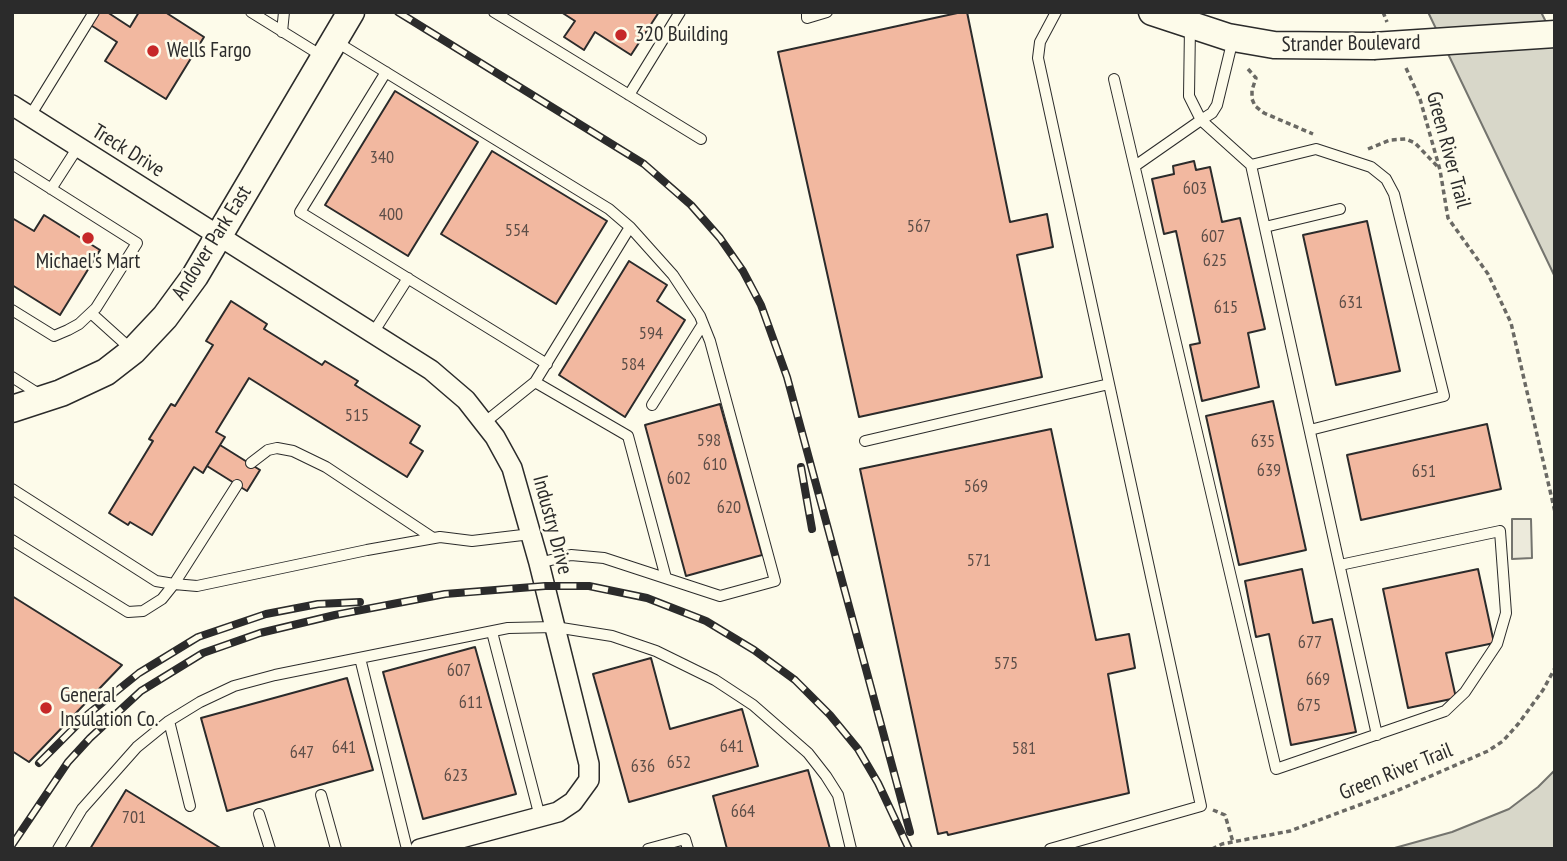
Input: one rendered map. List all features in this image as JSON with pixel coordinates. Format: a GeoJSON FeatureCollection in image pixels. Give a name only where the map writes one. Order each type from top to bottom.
{"type":"FeatureCollection","features":[{"type":"Feature","properties":{"kind":"street","name":"Andover Park East"},"geometry":{"type":"LineString","coordinates":[[12,409],[106,372],[133,351],[165,317],[195,276],[351,12]]}},
{"type":"Feature","properties":{"kind":"street","name":"Strander Boulevard"},"geometry":{"type":"LineString","coordinates":[[1152,12],[1191,19],[1233,38],[1274,46],[1373,46],[1555,34]]}},
{"type":"Feature","properties":{"kind":"street","name":"Treck Drive"},"geometry":{"type":"LineString","coordinates":[[12,105],[219,235]]}},
{"type":"Feature","properties":{"kind":"street","name":"Industry Drive"},"geometry":{"type":"LineString","coordinates":[[219,235],[431,370],[466,400],[495,437],[512,468],[539,563],[589,764],[589,780],[573,802],[558,812],[419,849]]}},
{"type":"Feature","properties":{"kind":"lane"},"geometry":{"type":"LineString","coordinates":[[30,116],[94,12]]}},
{"type":"Feature","properties":{"kind":"lane"},"geometry":{"type":"LineString","coordinates":[[251,12],[282,32],[386,72],[609,209],[630,227],[689,296],[703,324],[719,368],[775,581],[720,596],[604,558],[570,555],[539,563]]}},
{"type":"Feature","properties":{"kind":"lane"},"geometry":{"type":"LineString","coordinates":[[282,32],[284,12]]}},
{"type":"Feature","properties":{"kind":"lane"},"geometry":{"type":"LineString","coordinates":[[494,12],[701,139]]}},
{"type":"Feature","properties":{"kind":"lane"},"geometry":{"type":"LineString","coordinates":[[629,95],[680,12]]}},
{"type":"Feature","properties":{"kind":"lane"},"geometry":{"type":"LineString","coordinates":[[807,12],[807,18],[827,12]]}},
{"type":"Feature","properties":{"kind":"lane"},"geometry":{"type":"LineString","coordinates":[[1042,12],[1054,15],[1040,43],[1038,58],[1201,806],[1050,849]]}},
{"type":"Feature","properties":{"kind":"lane"},"geometry":{"type":"LineString","coordinates":[[1191,19],[1189,96],[1201,120],[1251,164],[1377,735]]}},
{"type":"Feature","properties":{"kind":"lane"},"geometry":{"type":"LineString","coordinates":[[1135,166],[1212,114],[1217,105],[1233,38]]}},
{"type":"Feature","properties":{"kind":"lane"},"geometry":{"type":"LineString","coordinates":[[386,72],[300,212],[547,364]]}},
{"type":"Feature","properties":{"kind":"lane"},"geometry":{"type":"LineString","coordinates":[[1114,79],[1276,769],[1445,711],[1465,692],[1497,644],[1506,613],[1500,531],[1340,565]]}},
{"type":"Feature","properties":{"kind":"lane"},"geometry":{"type":"LineString","coordinates":[[51,189],[78,146]]}},
{"type":"Feature","properties":{"kind":"lane"},"geometry":{"type":"LineString","coordinates":[[1251,164],[1315,149],[1371,167],[1386,180],[1394,194],[1444,396],[1310,430]]}},
{"type":"Feature","properties":{"kind":"lane"},"geometry":{"type":"LineString","coordinates":[[12,164],[137,243],[91,313],[79,324],[54,336],[12,310]]}},
{"type":"Feature","properties":{"kind":"lane"},"geometry":{"type":"LineString","coordinates":[[1265,227],[1340,209]]}},
{"type":"Feature","properties":{"kind":"lane"},"geometry":{"type":"LineString","coordinates":[[484,423],[535,382],[630,227]]}},
{"type":"Feature","properties":{"kind":"lane"},"geometry":{"type":"LineString","coordinates":[[373,333],[408,278]]}},
{"type":"Feature","properties":{"kind":"lane"},"geometry":{"type":"LineString","coordinates":[[91,313],[133,351]]}},
{"type":"Feature","properties":{"kind":"lane"},"geometry":{"type":"LineString","coordinates":[[652,405],[703,324]]}},
{"type":"Feature","properties":{"kind":"lane"},"geometry":{"type":"LineString","coordinates":[[12,377],[45,398]]}},
{"type":"Feature","properties":{"kind":"lane"},"geometry":{"type":"LineString","coordinates":[[535,382],[628,436],[666,579]]}},
{"type":"Feature","properties":{"kind":"lane"},"geometry":{"type":"LineString","coordinates":[[865,441],[1109,384]]}},
{"type":"Feature","properties":{"kind":"lane"},"geometry":{"type":"LineString","coordinates":[[251,464],[268,450],[277,448],[293,451],[326,467],[433,538]]}},
{"type":"Feature","properties":{"kind":"lane"},"geometry":{"type":"LineString","coordinates":[[12,540],[128,612],[143,611],[162,599],[174,584],[237,485]]}},
{"type":"Feature","properties":{"kind":"lane"},"geometry":{"type":"LineString","coordinates":[[12,489],[156,582],[197,586],[433,538],[472,541],[531,534]]}},
{"type":"Feature","properties":{"kind":"lane"},"geometry":{"type":"LineString","coordinates":[[58,849],[82,809],[137,747],[169,721],[234,686],[275,675],[508,628],[555,627],[612,636],[656,651],[715,680],[753,705],[808,753],[826,776],[838,795],[851,849]]}},
{"type":"Feature","properties":{"kind":"lane"},"geometry":{"type":"LineString","coordinates":[[492,632],[540,817]]}},
{"type":"Feature","properties":{"kind":"lane"},"geometry":{"type":"LineString","coordinates":[[360,658],[407,849]]}},
{"type":"Feature","properties":{"kind":"lane"},"geometry":{"type":"LineString","coordinates":[[169,721],[190,806]]}},
{"type":"Feature","properties":{"kind":"lane"},"geometry":{"type":"LineString","coordinates":[[321,795],[336,849]]}},
{"type":"Feature","properties":{"kind":"lane"},"geometry":{"type":"LineString","coordinates":[[259,814],[270,849]]}},
{"type":"Feature","properties":{"kind":"lane"},"geometry":{"type":"LineString","coordinates":[[648,849],[685,838],[688,849]]}},
{"type":"Feature","properties":{"kind":"path"},"geometry":{"type":"LineString","coordinates":[[1248,69],[1256,78],[1252,90],[1255,106],[1264,113],[1322,138]]}},
{"type":"Feature","properties":{"kind":"path","name":"Green River Trail"},"geometry":{"type":"LineString","coordinates":[[1407,70],[1420,99],[1440,170],[1448,218],[1488,274],[1511,323],[1555,512]]}},
{"type":"Feature","properties":{"kind":"path"},"geometry":{"type":"LineString","coordinates":[[1357,154],[1390,140],[1406,139],[1415,143],[1440,170]]}},
{"type":"Feature","properties":{"kind":"path","name":"Green River Trail"},"geometry":{"type":"LineString","coordinates":[[1212,849],[1290,831],[1394,792],[1488,751],[1503,741],[1519,723],[1555,668]]}},
{"type":"Feature","properties":{"kind":"path"},"geometry":{"type":"LineString","coordinates":[[1201,806],[1225,815],[1233,842]]}},
{"type":"Feature","properties":{"kind":"shaded area"},"geometry":{"type":"Polygon","coordinates":[[[1428,12],[1541,12],[1555,40],[1555,277],[1428,12]]]}},
{"type":"Feature","properties":{"kind":"shaded area"},"geometry":{"type":"Polygon","coordinates":[[[1512,519],[1531,519],[1532,558],[1512,559],[1512,519]]]}},
{"type":"Feature","properties":{"kind":"shaded area"},"geometry":{"type":"Polygon","coordinates":[[[1555,770],[1555,849],[1391,849],[1452,832],[1509,809],[1555,770]]]}},
{"type":"Feature","properties":{"kind":"building","name":"Wells Fargo"},"geometry":{"type":"Polygon","coordinates":[[[96,12],[107,12],[130,27],[139,12],[165,12],[204,37],[166,99],[105,61],[117,42],[89,24],[96,12]]]}},
{"type":"Feature","properties":{"kind":"building","name":"320 Building"},"geometry":{"type":"Polygon","coordinates":[[[561,12],[659,12],[631,55],[595,32],[584,50],[564,37],[575,21],[561,12]]]}},
{"type":"Feature","properties":{"kind":"building"},"geometry":{"type":"Polygon","coordinates":[[[967,12],[1010,222],[1047,214],[1053,247],[1017,255],[1042,377],[859,417],[778,52],[967,12]]]}},
{"type":"Feature","properties":{"kind":"building"},"geometry":{"type":"Polygon","coordinates":[[[395,91],[478,142],[408,256],[325,205],[395,91]]]}},
{"type":"Feature","properties":{"kind":"building"},"geometry":{"type":"Polygon","coordinates":[[[492,151],[607,221],[556,304],[441,234],[492,151]]]}},
{"type":"Feature","properties":{"kind":"building"},"geometry":{"type":"Polygon","coordinates":[[[1194,161],[1196,170],[1210,167],[1222,222],[1240,218],[1265,329],[1248,333],[1259,387],[1202,401],[1190,345],[1200,343],[1176,231],[1164,234],[1152,179],[1174,174],[1173,166],[1194,161]]]}},
{"type":"Feature","properties":{"kind":"building"},"geometry":{"type":"Polygon","coordinates":[[[44,215],[100,250],[60,315],[12,285],[12,218],[34,231],[44,215]]]}},
{"type":"Feature","properties":{"kind":"building"},"geometry":{"type":"Polygon","coordinates":[[[1367,221],[1400,371],[1336,385],[1303,235],[1367,221]]]}},
{"type":"Feature","properties":{"kind":"building"},"geometry":{"type":"Polygon","coordinates":[[[629,261],[667,285],[657,301],[685,320],[625,417],[559,375],[629,261]]]}},
{"type":"Feature","properties":{"kind":"building"},"geometry":{"type":"Polygon","coordinates":[[[231,301],[267,324],[264,329],[322,365],[325,361],[358,381],[355,385],[420,426],[410,443],[423,451],[407,477],[249,378],[216,432],[225,437],[203,473],[194,467],[152,535],[109,513],[153,441],[149,439],[171,404],[175,406],[213,345],[206,341],[231,301]]]}},
{"type":"Feature","properties":{"kind":"building"},"geometry":{"type":"Polygon","coordinates":[[[1273,401],[1306,550],[1239,565],[1206,416],[1273,401]]]}},
{"type":"Feature","properties":{"kind":"building"},"geometry":{"type":"Polygon","coordinates":[[[720,404],[762,555],[686,576],[645,425],[720,404]]]}},
{"type":"Feature","properties":{"kind":"building"},"geometry":{"type":"Polygon","coordinates":[[[1487,424],[1501,489],[1361,520],[1347,455],[1487,424]]]}},
{"type":"Feature","properties":{"kind":"building"},"geometry":{"type":"Polygon","coordinates":[[[1051,429],[1096,640],[1129,634],[1135,668],[1108,674],[1129,793],[948,835],[947,832],[938,834],[860,469],[1051,429]]]}},
{"type":"Feature","properties":{"kind":"building"},"geometry":{"type":"Polygon","coordinates":[[[220,445],[260,470],[247,491],[207,466],[220,445]]]}},
{"type":"Feature","properties":{"kind":"building"},"geometry":{"type":"Polygon","coordinates":[[[1302,569],[1313,623],[1332,619],[1356,732],[1291,745],[1269,634],[1256,637],[1245,581],[1302,569]]]}},
{"type":"Feature","properties":{"kind":"building"},"geometry":{"type":"Polygon","coordinates":[[[1478,569],[1494,643],[1446,653],[1456,698],[1408,708],[1383,589],[1478,569]]]}},
{"type":"Feature","properties":{"kind":"building","name":"General Insulation Co."},"geometry":{"type":"Polygon","coordinates":[[[12,596],[122,665],[29,762],[12,751],[12,596]]]}},
{"type":"Feature","properties":{"kind":"building"},"geometry":{"type":"Polygon","coordinates":[[[475,647],[516,794],[423,819],[383,672],[475,647]]]}},
{"type":"Feature","properties":{"kind":"building"},"geometry":{"type":"Polygon","coordinates":[[[651,658],[670,729],[742,709],[758,766],[629,802],[593,674],[651,658]]]}},
{"type":"Feature","properties":{"kind":"building"},"geometry":{"type":"Polygon","coordinates":[[[347,678],[373,770],[227,811],[201,718],[347,678]]]}},
{"type":"Feature","properties":{"kind":"building"},"geometry":{"type":"Polygon","coordinates":[[[808,770],[830,849],[727,849],[713,796],[808,770]]]}},
{"type":"Feature","properties":{"kind":"building"},"geometry":{"type":"Polygon","coordinates":[[[126,790],[222,849],[90,849],[126,790]]]}},
{"type":"Feature","properties":{"kind":"railway"},"geometry":{"type":"LineString","coordinates":[[398,12],[644,164],[691,205],[720,238],[743,271],[761,305],[787,377],[910,832]]}},
{"type":"Feature","properties":{"kind":"railway"},"geometry":{"type":"LineString","coordinates":[[801,467],[812,529]]}},
{"type":"Feature","properties":{"kind":"railway"},"geometry":{"type":"LineString","coordinates":[[12,845],[68,762],[90,738],[141,691],[203,653],[260,633],[335,615],[445,594],[545,586],[589,586],[647,598],[706,621],[754,650],[795,680],[830,715],[858,749],[878,783],[909,849]]}},
{"type":"Feature","properties":{"kind":"railway"},"geometry":{"type":"LineString","coordinates":[[39,763],[87,715],[139,673],[198,637],[266,614],[318,604],[360,602]]}},
{"type":"Feature","properties":{"kind":"place","name":"320 Building"},"geometry":{"type":"Point","coordinates":[621,35]}},
{"type":"Feature","properties":{"kind":"place","name":"Wells Fargo"},"geometry":{"type":"Point","coordinates":[153,51]}},
{"type":"Feature","properties":{"kind":"place","name":"Michael's Mart"},"geometry":{"type":"Point","coordinates":[88,238]}},
{"type":"Feature","properties":{"kind":"place","name":"General Insulation Co."},"geometry":{"type":"Point","coordinates":[46,708]}}]}
